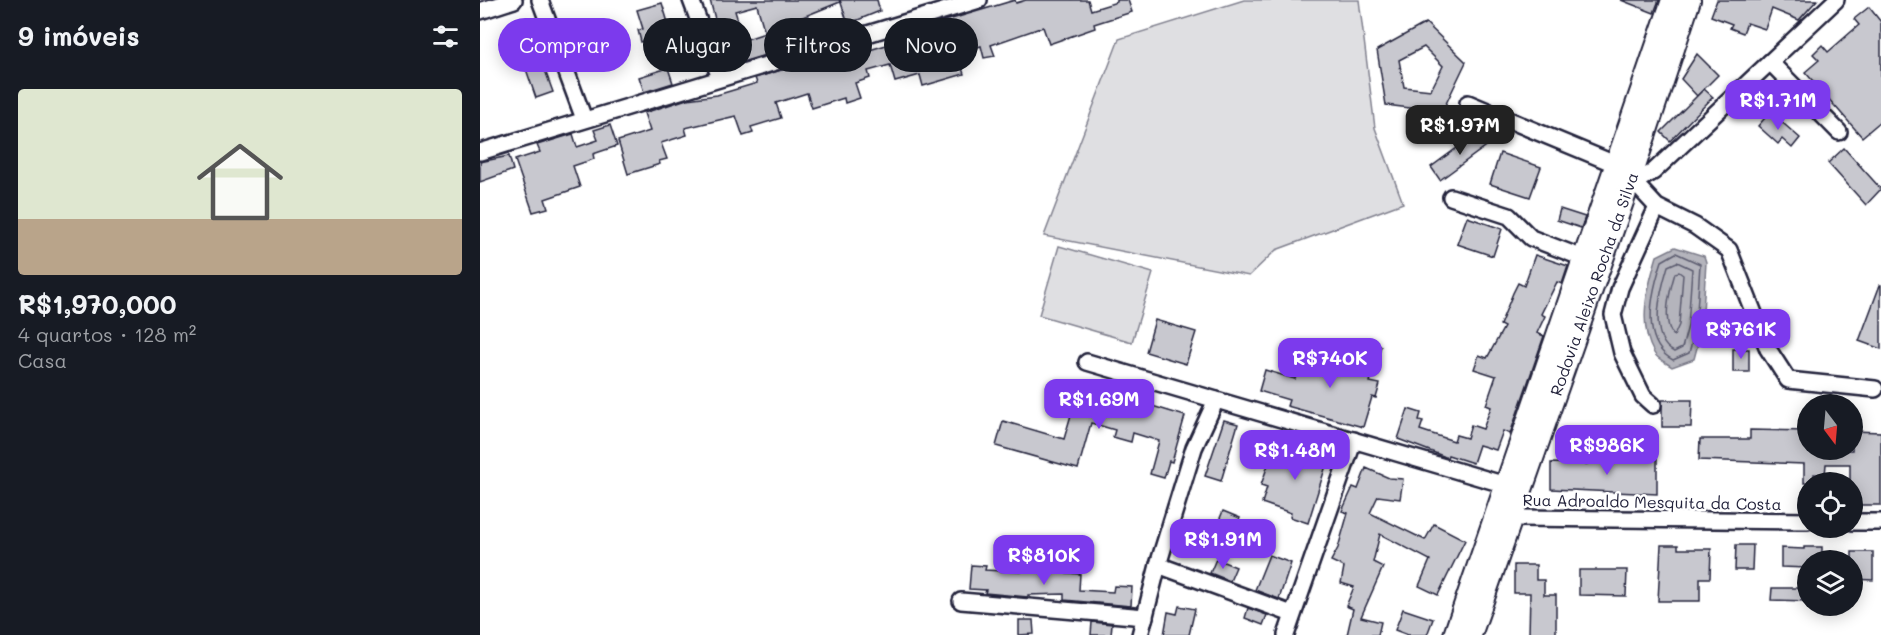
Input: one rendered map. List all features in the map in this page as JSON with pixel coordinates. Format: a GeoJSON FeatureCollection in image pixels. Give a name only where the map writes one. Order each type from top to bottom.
{"type":"FeatureCollection","features":[{"type":"Feature","properties":{"kind":"main road","name":"Rodovia Aleixo Rocha da Silva"},"geometry":{"type":"LineString","coordinates":[[1514,487],[1583,258],[1672,0]]}},
{"type":"Feature","properties":{"kind":"main road","name":"Rodovia Aleixo Rocha da Silva"},"geometry":{"type":"LineString","coordinates":[[1471,635],[1514,487],[1631,179],[1690,0]]}},
{"type":"Feature","properties":{"kind":"main road","name":"Rodovia Aleixo Rocha da Silva"},"geometry":{"type":"LineString","coordinates":[[1454,635],[1504,516]]}},
{"type":"Feature","properties":{"kind":"street"},"geometry":{"type":"LineString","coordinates":[[480,10],[514,0]]}},
{"type":"Feature","properties":{"kind":"street"},"geometry":{"type":"LineString","coordinates":[[540,0],[584,119]]}},
{"type":"Feature","properties":{"kind":"street"},"geometry":{"type":"LineString","coordinates":[[691,0],[720,78]]}},
{"type":"Feature","properties":{"kind":"street"},"geometry":{"type":"LineString","coordinates":[[480,152],[979,0]]}},
{"type":"Feature","properties":{"kind":"street"},"geometry":{"type":"LineString","coordinates":[[1631,179],[1642,178],[1653,172],[1836,0]]}},
{"type":"Feature","properties":{"kind":"street"},"geometry":{"type":"LineString","coordinates":[[1770,62],[1839,132]]}},
{"type":"Feature","properties":{"kind":"street"},"geometry":{"type":"LineString","coordinates":[[1468,103],[1631,179],[1657,207],[1695,226],[1729,250],[1767,349],[1788,380],[1875,389]]}},
{"type":"Feature","properties":{"kind":"street"},"geometry":{"type":"LineString","coordinates":[[1451,197],[1509,216],[1531,238],[1583,258]]}},
{"type":"Feature","properties":{"kind":"street"},"geometry":{"type":"LineString","coordinates":[[1653,405],[1644,396],[1622,353],[1613,315],[1620,288],[1657,207]]}},
{"type":"Feature","properties":{"kind":"street","name":"Rua Adroaldo Mesquita da Costa"},"geometry":{"type":"LineString","coordinates":[[1087,362],[1514,487]]}},
{"type":"Feature","properties":{"kind":"street"},"geometry":{"type":"LineString","coordinates":[[1140,635],[1158,565],[1194,448],[1216,400]]}},
{"type":"Feature","properties":{"kind":"street"},"geometry":{"type":"LineString","coordinates":[[1286,635],[1354,440]]}},
{"type":"Feature","properties":{"kind":"street","name":"Rua Adroaldo Mesquita da Costa"},"geometry":{"type":"LineString","coordinates":[[1504,516],[1797,521]]}},
{"type":"Feature","properties":{"kind":"street"},"geometry":{"type":"LineString","coordinates":[[1863,522],[1881,522]]}},
{"type":"Feature","properties":{"kind":"street"},"geometry":{"type":"LineString","coordinates":[[1158,565],[1292,614]]}},
{"type":"Feature","properties":{"kind":"street"},"geometry":{"type":"LineString","coordinates":[[961,601],[1146,617]]}},
{"type":"Feature","properties":{"kind":"shaded area"},"geometry":{"type":"Polygon","coordinates":[[[1244,0],[1359,0],[1375,128],[1403,203],[1276,250],[1249,276],[1044,236],[1119,39],[1244,0]]]}},
{"type":"Feature","properties":{"kind":"shaded area"},"geometry":{"type":"Polygon","coordinates":[[[1059,246],[1153,273],[1132,342],[1039,315],[1059,246]]]}},
{"type":"Feature","properties":{"kind":"water"},"geometry":{"type":"Polygon","coordinates":[[[1675,247],[1704,256],[1706,262],[1702,329],[1694,359],[1672,367],[1654,353],[1646,329],[1645,317],[1650,280],[1657,256],[1675,247]]]}},
{"type":"Feature","properties":{"kind":"building"},"geometry":{"type":"Polygon","coordinates":[[[710,0],[839,0],[840,2],[800,18],[764,18],[764,30],[757,5],[735,11],[737,18],[715,18],[710,0]]]}},
{"type":"Feature","properties":{"kind":"building"},"geometry":{"type":"Polygon","coordinates":[[[840,0],[877,0],[880,11],[863,18],[846,18],[840,0]]]}},
{"type":"Feature","properties":{"kind":"building"},"geometry":{"type":"Polygon","coordinates":[[[1015,0],[1016,3],[1026,0],[1088,0],[1091,10],[1117,2],[1117,0],[1128,0],[1132,12],[1094,24],[1095,28],[1049,44],[1043,27],[991,45],[995,56],[984,58],[981,46],[978,47],[978,18],[955,18],[1015,0]]]}},
{"type":"Feature","properties":{"kind":"building"},"geometry":{"type":"Polygon","coordinates":[[[1621,0],[1659,0],[1654,13],[1621,0]]]}},
{"type":"Feature","properties":{"kind":"building"},"geometry":{"type":"Polygon","coordinates":[[[1717,0],[1817,0],[1799,20],[1772,9],[1765,29],[1747,23],[1743,33],[1730,28],[1732,24],[1711,16],[1717,0]]]}},
{"type":"Feature","properties":{"kind":"building"},"geometry":{"type":"Polygon","coordinates":[[[662,3],[667,18],[643,18],[643,29],[637,10],[662,3]]]}},
{"type":"Feature","properties":{"kind":"building"},"geometry":{"type":"Polygon","coordinates":[[[1869,7],[1881,22],[1881,121],[1862,137],[1805,72],[1819,60],[1813,54],[1822,45],[1828,52],[1859,25],[1854,19],[1869,7]]]}},
{"type":"Feature","properties":{"kind":"building"},"geometry":{"type":"Polygon","coordinates":[[[1426,23],[1466,62],[1442,112],[1386,105],[1377,50],[1426,23]],[[1424,47],[1399,60],[1404,87],[1431,90],[1443,66],[1424,47]]]}},
{"type":"Feature","properties":{"kind":"building"},"geometry":{"type":"Polygon","coordinates":[[[643,29],[643,41],[641,42],[638,30],[643,29]]]}},
{"type":"Feature","properties":{"kind":"building"},"geometry":{"type":"Polygon","coordinates":[[[764,33],[764,55],[752,59],[752,37],[764,33]]]}},
{"type":"Feature","properties":{"kind":"building"},"geometry":{"type":"Polygon","coordinates":[[[884,46],[884,67],[872,70],[872,49],[884,46]]]}},
{"type":"Feature","properties":{"kind":"building"},"geometry":{"type":"Polygon","coordinates":[[[1697,54],[1718,75],[1697,96],[1681,79],[1697,54]]]}},
{"type":"Feature","properties":{"kind":"building"},"geometry":{"type":"Polygon","coordinates":[[[527,72],[546,72],[553,92],[536,98],[527,72]]]}},
{"type":"Feature","properties":{"kind":"building"},"geometry":{"type":"Polygon","coordinates":[[[655,72],[669,72],[673,83],[644,92],[639,77],[655,72]]]}},
{"type":"Feature","properties":{"kind":"building"},"geometry":{"type":"Polygon","coordinates":[[[775,72],[868,72],[870,78],[855,83],[860,98],[845,103],[844,98],[812,108],[807,93],[776,103],[781,118],[751,127],[753,133],[743,136],[736,116],[685,128],[687,135],[661,143],[667,159],[659,161],[660,164],[628,174],[618,141],[650,131],[644,113],[687,99],[717,95],[757,83],[755,78],[775,72]]]}},
{"type":"Feature","properties":{"kind":"building"},"geometry":{"type":"Polygon","coordinates":[[[892,72],[963,72],[964,74],[923,86],[920,75],[895,82],[892,72]]]}},
{"type":"Feature","properties":{"kind":"building"},"geometry":{"type":"Polygon","coordinates":[[[1704,89],[1713,97],[1670,141],[1661,132],[1704,89]]]}},
{"type":"Feature","properties":{"kind":"building"},"geometry":{"type":"Polygon","coordinates":[[[1770,112],[1800,138],[1792,148],[1782,139],[1778,144],[1758,126],[1770,112]]]}},
{"type":"Feature","properties":{"kind":"building"},"geometry":{"type":"Polygon","coordinates":[[[610,125],[617,146],[593,154],[594,159],[573,166],[580,187],[545,199],[548,208],[533,212],[515,160],[540,152],[537,145],[573,134],[577,147],[598,140],[594,130],[610,125]]]}},
{"type":"Feature","properties":{"kind":"building"},"geometry":{"type":"Polygon","coordinates":[[[1480,131],[1489,144],[1440,180],[1431,167],[1480,131]]]}},
{"type":"Feature","properties":{"kind":"building"},"geometry":{"type":"Polygon","coordinates":[[[1844,148],[1881,189],[1866,205],[1828,163],[1844,148]]]}},
{"type":"Feature","properties":{"kind":"building"},"geometry":{"type":"Polygon","coordinates":[[[1500,153],[1541,167],[1530,197],[1490,184],[1500,153]]]}},
{"type":"Feature","properties":{"kind":"building"},"geometry":{"type":"Polygon","coordinates":[[[509,156],[513,170],[480,182],[480,162],[509,156]]]}},
{"type":"Feature","properties":{"kind":"building"},"geometry":{"type":"Polygon","coordinates":[[[1560,209],[1585,217],[1581,228],[1557,220],[1560,209]]]}},
{"type":"Feature","properties":{"kind":"building"},"geometry":{"type":"Polygon","coordinates":[[[1467,217],[1502,229],[1493,256],[1457,244],[1467,217]]]}},
{"type":"Feature","properties":{"kind":"building"},"geometry":{"type":"Polygon","coordinates":[[[1535,255],[1568,266],[1562,284],[1557,282],[1541,314],[1545,316],[1537,333],[1544,336],[1510,434],[1503,431],[1496,450],[1479,445],[1473,463],[1448,455],[1447,458],[1398,439],[1408,409],[1421,413],[1419,420],[1423,421],[1420,430],[1454,441],[1456,435],[1467,438],[1471,425],[1483,429],[1491,407],[1486,405],[1496,376],[1474,369],[1479,355],[1487,358],[1504,327],[1500,325],[1513,293],[1518,283],[1524,286],[1535,255]]]}},
{"type":"Feature","properties":{"kind":"building"},"geometry":{"type":"Polygon","coordinates":[[[1881,285],[1881,349],[1859,341],[1881,285]]]}},
{"type":"Feature","properties":{"kind":"building"},"geometry":{"type":"Polygon","coordinates":[[[1155,320],[1196,332],[1186,364],[1146,352],[1155,320]]]}},
{"type":"Feature","properties":{"kind":"building"},"geometry":{"type":"Polygon","coordinates":[[[1365,342],[1381,346],[1370,382],[1380,384],[1376,398],[1372,397],[1363,427],[1287,406],[1289,400],[1259,391],[1265,370],[1295,379],[1299,367],[1325,374],[1328,365],[1356,373],[1365,342]]]}},
{"type":"Feature","properties":{"kind":"building"},"geometry":{"type":"Polygon","coordinates":[[[1733,349],[1749,349],[1749,372],[1733,372],[1733,349]]]}},
{"type":"Feature","properties":{"kind":"building"},"geometry":{"type":"Polygon","coordinates":[[[1080,384],[1185,416],[1172,462],[1169,461],[1164,478],[1150,474],[1159,441],[1133,433],[1131,442],[1113,437],[1115,430],[1091,423],[1078,469],[996,446],[1003,421],[1064,439],[1080,384]]]}},
{"type":"Feature","properties":{"kind":"building"},"geometry":{"type":"Polygon","coordinates":[[[1662,400],[1692,400],[1691,427],[1662,427],[1662,400]]]}},
{"type":"Feature","properties":{"kind":"building"},"geometry":{"type":"Polygon","coordinates":[[[1224,420],[1238,424],[1221,481],[1205,476],[1224,420]]]}},
{"type":"Feature","properties":{"kind":"building"},"geometry":{"type":"Polygon","coordinates":[[[1750,430],[1797,431],[1797,460],[1863,460],[1863,431],[1881,432],[1881,505],[1863,505],[1863,472],[1850,472],[1850,464],[1826,464],[1825,472],[1804,472],[1804,464],[1699,460],[1700,439],[1750,439],[1750,430]]]}},
{"type":"Feature","properties":{"kind":"building"},"geometry":{"type":"Polygon","coordinates":[[[1284,441],[1329,456],[1308,523],[1290,517],[1291,513],[1262,503],[1267,487],[1261,485],[1269,462],[1277,464],[1284,441]]]}},
{"type":"Feature","properties":{"kind":"building"},"geometry":{"type":"Polygon","coordinates":[[[1587,458],[1657,458],[1657,494],[1551,489],[1551,463],[1587,464],[1587,458]]]}},
{"type":"Feature","properties":{"kind":"building"},"geometry":{"type":"Polygon","coordinates":[[[1366,468],[1389,478],[1403,479],[1400,499],[1378,496],[1370,513],[1425,540],[1434,524],[1465,540],[1438,595],[1419,586],[1430,560],[1380,534],[1373,562],[1383,567],[1361,617],[1381,622],[1378,635],[1347,635],[1353,609],[1346,606],[1354,587],[1341,583],[1344,567],[1331,561],[1338,548],[1348,513],[1342,511],[1353,487],[1358,489],[1366,468]]]}},
{"type":"Feature","properties":{"kind":"building"},"geometry":{"type":"Polygon","coordinates":[[[1223,511],[1240,518],[1231,539],[1227,537],[1220,553],[1185,538],[1191,525],[1213,535],[1223,511]]]}},
{"type":"Feature","properties":{"kind":"building"},"geometry":{"type":"Polygon","coordinates":[[[1661,545],[1678,545],[1678,549],[1711,549],[1710,578],[1700,578],[1700,601],[1658,601],[1661,545]]]}},
{"type":"Feature","properties":{"kind":"building"},"geometry":{"type":"Polygon","coordinates":[[[1736,545],[1753,545],[1752,570],[1735,570],[1736,545]]]}},
{"type":"Feature","properties":{"kind":"building"},"geometry":{"type":"Polygon","coordinates":[[[1804,547],[1822,547],[1822,550],[1797,550],[1797,568],[1781,567],[1781,548],[1804,549],[1804,547]]]}},
{"type":"Feature","properties":{"kind":"building"},"geometry":{"type":"Polygon","coordinates":[[[1863,552],[1873,552],[1873,580],[1863,580],[1863,552]]]}},
{"type":"Feature","properties":{"kind":"building"},"geometry":{"type":"Polygon","coordinates":[[[1269,555],[1291,563],[1279,599],[1255,590],[1269,555]]]}},
{"type":"Feature","properties":{"kind":"building"},"geometry":{"type":"Polygon","coordinates":[[[1216,559],[1236,567],[1230,581],[1210,573],[1216,559]]]}},
{"type":"Feature","properties":{"kind":"building"},"geometry":{"type":"Polygon","coordinates":[[[971,565],[986,566],[985,570],[1021,572],[1021,569],[1080,574],[1079,590],[1113,592],[1114,586],[1132,587],[1131,606],[1064,600],[1064,594],[1028,595],[1028,597],[985,593],[986,590],[969,589],[971,565]]]}},
{"type":"Feature","properties":{"kind":"building"},"geometry":{"type":"Polygon","coordinates":[[[1514,565],[1536,565],[1536,580],[1544,580],[1544,595],[1556,595],[1556,635],[1529,635],[1530,593],[1514,593],[1514,565]]]}},
{"type":"Feature","properties":{"kind":"building"},"geometry":{"type":"Polygon","coordinates":[[[1579,570],[1627,570],[1626,596],[1579,595],[1579,570]]]}},
{"type":"Feature","properties":{"kind":"building"},"geometry":{"type":"Polygon","coordinates":[[[1772,588],[1797,588],[1797,601],[1771,600],[1772,588]]]}},
{"type":"Feature","properties":{"kind":"building"},"geometry":{"type":"Polygon","coordinates":[[[1179,606],[1195,609],[1189,635],[1164,635],[1168,612],[1177,614],[1179,606]]]}},
{"type":"Feature","properties":{"kind":"building"},"geometry":{"type":"Polygon","coordinates":[[[1248,608],[1267,615],[1263,625],[1245,618],[1248,608]]]}},
{"type":"Feature","properties":{"kind":"building"},"geometry":{"type":"Polygon","coordinates":[[[1403,609],[1433,619],[1427,635],[1408,635],[1395,630],[1403,609]]]}},
{"type":"Feature","properties":{"kind":"building"},"geometry":{"type":"Polygon","coordinates":[[[1019,620],[1033,620],[1034,634],[1019,635],[1019,620]]]}},
{"type":"Feature","properties":{"kind":"building"},"geometry":{"type":"Polygon","coordinates":[[[1092,622],[1112,624],[1111,635],[1091,635],[1092,622]]]}}]}
